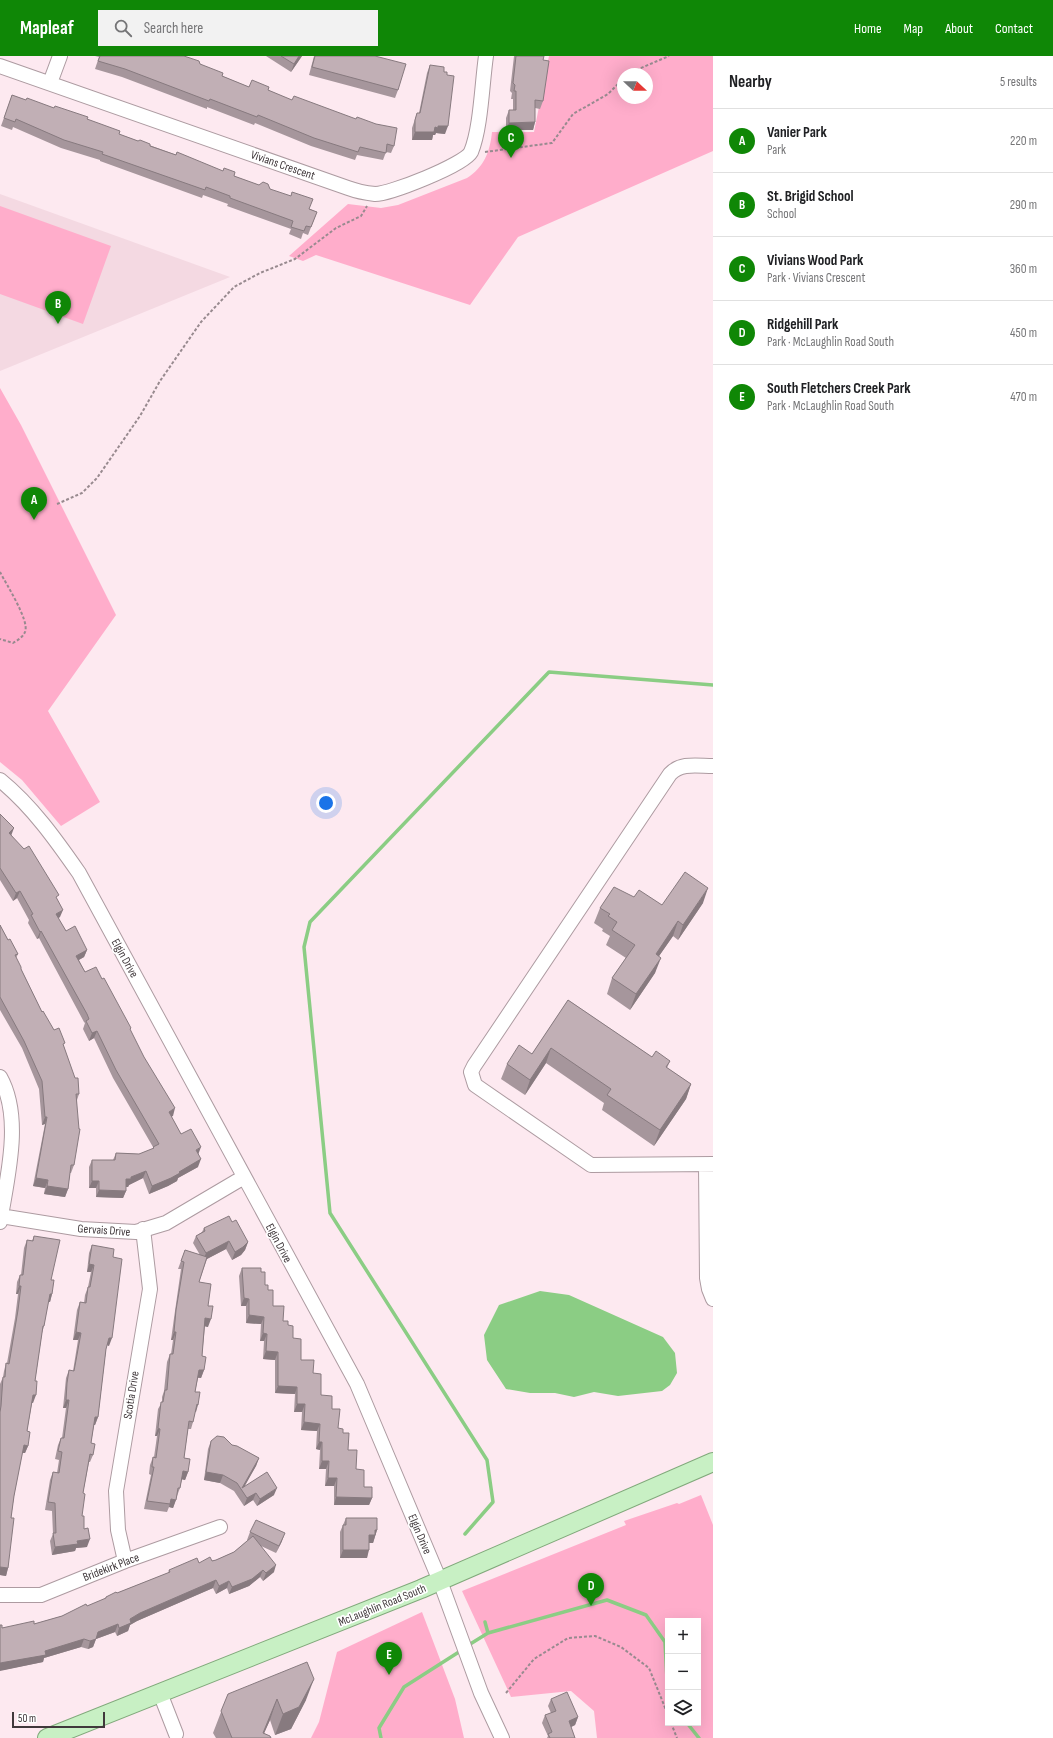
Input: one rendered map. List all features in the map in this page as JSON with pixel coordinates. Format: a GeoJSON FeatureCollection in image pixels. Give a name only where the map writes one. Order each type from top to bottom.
{"type":"FeatureCollection","features":[{"type":"Feature","properties":{"kind":"main road","name":"McLaughlin Road South"},"geometry":{"type":"LineString","coordinates":[[47,1738],[74,1733],[160,1693],[440,1581],[713,1462]]}},
{"type":"Feature","properties":{"kind":"street"},"geometry":{"type":"LineString","coordinates":[[50,83],[60,56]]}},
{"type":"Feature","properties":{"kind":"street"},"geometry":{"type":"LineString","coordinates":[[470,154],[478,118],[485,56]]}},
{"type":"Feature","properties":{"kind":"street","name":"Vivians Crescent"},"geometry":{"type":"LineString","coordinates":[[0,66],[348,188],[375,194],[389,192],[440,172],[460,163],[470,154]]}},
{"type":"Feature","properties":{"kind":"street"},"geometry":{"type":"LineString","coordinates":[[713,766],[684,766],[676,768],[670,774],[471,1072],[475,1085],[591,1165],[710,1165],[707,1278],[713,1299]]}},
{"type":"Feature","properties":{"kind":"street","name":"Elgin Drive"},"geometry":{"type":"LineString","coordinates":[[0,780],[17,794],[54,837],[79,874],[357,1384],[440,1581],[474,1674],[502,1738]]}},
{"type":"Feature","properties":{"kind":"street"},"geometry":{"type":"LineString","coordinates":[[0,1077],[5,1086],[12,1117],[9,1163],[0,1218]]}},
{"type":"Feature","properties":{"kind":"street","name":"Gervais Drive"},"geometry":{"type":"LineString","coordinates":[[0,1218],[81,1229],[136,1232],[166,1223],[244,1177]]}},
{"type":"Feature","properties":{"kind":"street","name":"Scotia Drive"},"geometry":{"type":"LineString","coordinates":[[125,1561],[118,1530],[116,1491],[150,1289],[143,1229]]}},
{"type":"Feature","properties":{"kind":"street","name":"Bridekirk Place"},"geometry":{"type":"LineString","coordinates":[[0,1596],[42,1595],[125,1561],[220,1527]]}},
{"type":"Feature","properties":{"kind":"street"},"geometry":{"type":"LineString","coordinates":[[160,1693],[176,1734]]}},
{"type":"Feature","properties":{"kind":"path"},"geometry":{"type":"LineString","coordinates":[[641,68],[669,56]]}},
{"type":"Feature","properties":{"kind":"path"},"geometry":{"type":"LineString","coordinates":[[470,154],[552,143],[573,114],[608,94],[617,85]]}},
{"type":"Feature","properties":{"kind":"path"},"geometry":{"type":"LineString","coordinates":[[57,504],[82,493],[98,478],[140,416],[160,381],[201,322],[234,287],[260,273],[295,259],[336,228],[361,216],[375,194]]}},
{"type":"Feature","properties":{"kind":"path"},"geometry":{"type":"LineString","coordinates":[[0,572],[26,622],[25,632],[20,639],[14,643],[0,639]]}},
{"type":"Feature","properties":{"kind":"path"},"geometry":{"type":"LineString","coordinates":[[506,1693],[534,1659],[568,1638],[595,1636],[621,1647],[649,1668],[665,1708]]}},
{"type":"Feature","properties":{"kind":"path"},"geometry":{"type":"LineString","coordinates":[[672,1726],[677,1738]]}},
{"type":"Feature","properties":{"kind":"shaded area"},"geometry":{"type":"Polygon","coordinates":[[[549,56],[713,56],[713,151],[518,237],[470,305],[316,255],[303,261],[289,256],[348,204],[381,208],[398,205],[467,178],[482,164],[490,146],[492,132],[534,132],[549,56]]]}},
{"type":"Feature","properties":{"kind":"shaded area"},"geometry":{"type":"Polygon","coordinates":[[[0,194],[230,277],[0,371],[0,194]]]}},
{"type":"Feature","properties":{"kind":"shaded area"},"geometry":{"type":"Polygon","coordinates":[[[0,206],[111,246],[83,324],[0,294],[0,206]]]}},
{"type":"Feature","properties":{"kind":"shaded area"},"geometry":{"type":"Polygon","coordinates":[[[0,388],[21,425],[116,615],[48,711],[100,802],[61,826],[22,780],[0,762],[0,388]]]}},
{"type":"Feature","properties":{"kind":"shaded area"},"geometry":{"type":"Polygon","coordinates":[[[540,1291],[569,1295],[663,1337],[675,1353],[677,1373],[670,1385],[662,1391],[618,1396],[594,1392],[574,1397],[555,1393],[530,1393],[506,1389],[487,1360],[484,1335],[499,1305],[540,1291]]]}},
{"type":"Feature","properties":{"kind":"shaded area"},"geometry":{"type":"Polygon","coordinates":[[[701,1495],[713,1525],[713,1738],[597,1738],[594,1711],[571,1691],[511,1697],[462,1591],[626,1525],[624,1521],[677,1503],[679,1504],[701,1495]]]}},
{"type":"Feature","properties":{"kind":"shaded area"},"geometry":{"type":"Polygon","coordinates":[[[422,1612],[455,1699],[464,1738],[311,1738],[319,1722],[337,1652],[422,1612]]]}},
{"type":"Feature","properties":{"kind":"building"},"geometry":{"type":"Polygon","coordinates":[[[100,56],[184,56],[199,61],[200,64],[223,73],[222,76],[249,87],[252,80],[269,87],[268,90],[292,100],[294,96],[356,119],[357,117],[376,124],[397,128],[394,146],[387,144],[386,153],[360,147],[358,152],[314,138],[258,115],[257,117],[210,99],[209,101],[125,69],[98,61],[100,56]]]}},
{"type":"Feature","properties":{"kind":"building"},"geometry":{"type":"Polygon","coordinates":[[[281,56],[299,56],[294,64],[281,56]]]}},
{"type":"Feature","properties":{"kind":"building"},"geometry":{"type":"Polygon","coordinates":[[[315,56],[375,56],[406,64],[398,90],[312,67],[315,56]]]}},
{"type":"Feature","properties":{"kind":"building"},"geometry":{"type":"Polygon","coordinates":[[[516,56],[544,56],[543,60],[549,61],[543,101],[535,100],[535,122],[509,123],[509,110],[516,110],[516,91],[514,91],[515,85],[513,83],[516,56]]]}},
{"type":"Feature","properties":{"kind":"building"},"geometry":{"type":"Polygon","coordinates":[[[430,65],[444,67],[444,72],[447,72],[447,75],[454,76],[448,126],[438,126],[438,128],[435,127],[434,132],[415,132],[415,120],[417,113],[420,113],[430,65]]]}},
{"type":"Feature","properties":{"kind":"building"},"geometry":{"type":"Polygon","coordinates":[[[12,95],[26,100],[27,98],[54,108],[55,106],[88,117],[87,119],[120,131],[119,134],[138,141],[140,140],[150,144],[150,146],[176,155],[177,152],[223,171],[224,168],[235,172],[234,176],[259,185],[263,182],[268,184],[270,189],[291,196],[292,192],[313,199],[309,209],[317,212],[311,227],[306,226],[304,231],[291,227],[293,221],[230,198],[230,196],[206,187],[205,190],[102,154],[103,152],[64,140],[16,119],[15,122],[4,118],[12,95]]]}},
{"type":"Feature","properties":{"kind":"building"},"geometry":{"type":"Polygon","coordinates":[[[0,814],[14,828],[9,833],[24,849],[29,846],[59,895],[56,897],[63,910],[56,914],[66,931],[75,926],[87,950],[76,956],[85,972],[96,967],[102,979],[104,978],[131,1028],[130,1029],[144,1057],[175,1108],[169,1112],[181,1134],[191,1129],[201,1147],[196,1150],[201,1159],[171,1178],[152,1186],[146,1171],[131,1177],[131,1179],[126,1179],[126,1191],[99,1190],[99,1181],[92,1181],[92,1160],[115,1160],[116,1153],[139,1154],[154,1148],[153,1147],[159,1144],[116,1070],[97,1031],[92,1033],[86,1021],[89,1019],[87,1014],[41,931],[40,932],[31,915],[33,914],[20,891],[16,893],[0,868],[0,814]]]}},
{"type":"Feature","properties":{"kind":"building"},"geometry":{"type":"Polygon","coordinates":[[[685,872],[708,888],[683,925],[678,921],[656,954],[661,958],[636,994],[612,978],[635,945],[612,930],[617,922],[608,916],[610,914],[600,908],[614,887],[634,897],[639,890],[662,905],[685,872]]]}},
{"type":"Feature","properties":{"kind":"building"},"geometry":{"type":"Polygon","coordinates":[[[0,925],[18,954],[15,955],[42,1012],[43,1011],[54,1030],[59,1028],[75,1078],[78,1078],[79,1094],[76,1094],[80,1129],[74,1165],[71,1165],[68,1189],[47,1186],[48,1180],[36,1178],[47,1117],[45,1117],[42,1081],[24,1041],[0,997],[0,925]]]}},
{"type":"Feature","properties":{"kind":"building"},"geometry":{"type":"Polygon","coordinates":[[[568,1000],[652,1057],[656,1051],[670,1061],[666,1067],[691,1084],[660,1130],[607,1095],[611,1089],[551,1048],[530,1080],[507,1064],[519,1045],[532,1054],[568,1000]]]}},
{"type":"Feature","properties":{"kind":"building"},"geometry":{"type":"Polygon","coordinates":[[[229,1216],[232,1222],[236,1220],[248,1242],[235,1252],[229,1241],[206,1253],[196,1236],[205,1231],[204,1228],[229,1216]]]}},
{"type":"Feature","properties":{"kind":"building"},"geometry":{"type":"Polygon","coordinates":[[[34,1236],[60,1240],[51,1280],[54,1280],[52,1294],[50,1294],[43,1326],[35,1381],[37,1381],[36,1395],[33,1395],[27,1431],[30,1432],[28,1446],[24,1445],[14,1496],[11,1518],[14,1518],[8,1568],[0,1567],[0,1412],[3,1377],[5,1377],[6,1363],[9,1364],[18,1310],[21,1286],[19,1286],[20,1275],[23,1275],[27,1240],[33,1241],[34,1236]]]}},
{"type":"Feature","properties":{"kind":"building"},"geometry":{"type":"Polygon","coordinates":[[[92,1245],[114,1249],[113,1257],[122,1259],[112,1338],[109,1338],[106,1349],[98,1417],[95,1417],[91,1443],[95,1444],[93,1455],[90,1454],[83,1493],[85,1494],[82,1516],[84,1516],[84,1529],[88,1528],[90,1539],[77,1541],[78,1544],[55,1547],[53,1533],[56,1533],[55,1503],[48,1502],[53,1472],[59,1473],[62,1452],[58,1451],[61,1438],[64,1438],[69,1400],[66,1400],[67,1383],[69,1370],[74,1371],[81,1333],[76,1332],[80,1302],[86,1303],[88,1287],[90,1287],[94,1265],[89,1264],[92,1245]]]}},
{"type":"Feature","properties":{"kind":"building"},"geometry":{"type":"Polygon","coordinates":[[[185,1250],[207,1257],[199,1282],[211,1284],[208,1306],[213,1306],[211,1319],[205,1318],[202,1356],[206,1357],[204,1370],[199,1370],[195,1392],[200,1392],[198,1405],[197,1404],[193,1422],[189,1421],[184,1458],[190,1459],[188,1472],[183,1471],[176,1500],[171,1499],[170,1504],[147,1501],[154,1467],[152,1467],[153,1457],[156,1458],[160,1429],[158,1428],[161,1402],[163,1402],[165,1390],[167,1390],[170,1354],[173,1354],[176,1332],[174,1332],[176,1310],[184,1262],[181,1261],[185,1250]]]}},
{"type":"Feature","properties":{"kind":"building"},"geometry":{"type":"Polygon","coordinates":[[[242,1268],[261,1268],[261,1272],[265,1272],[265,1285],[268,1285],[268,1290],[273,1290],[273,1306],[284,1306],[283,1321],[288,1321],[288,1325],[293,1326],[293,1338],[301,1339],[301,1360],[314,1360],[313,1373],[321,1374],[321,1395],[332,1396],[332,1409],[340,1409],[338,1428],[343,1429],[343,1433],[349,1433],[348,1450],[357,1450],[356,1469],[364,1470],[364,1487],[372,1487],[372,1498],[336,1497],[337,1478],[328,1478],[329,1461],[322,1461],[322,1442],[319,1442],[320,1424],[304,1422],[305,1404],[297,1404],[297,1387],[278,1386],[278,1352],[266,1351],[267,1334],[263,1333],[264,1317],[249,1315],[249,1299],[244,1298],[242,1268]]]}},
{"type":"Feature","properties":{"kind":"building"},"geometry":{"type":"Polygon","coordinates":[[[217,1436],[224,1437],[232,1445],[237,1446],[259,1458],[242,1488],[267,1472],[277,1488],[260,1499],[256,1493],[247,1498],[237,1483],[223,1475],[206,1472],[211,1441],[217,1436]]]}},
{"type":"Feature","properties":{"kind":"building"},"geometry":{"type":"Polygon","coordinates":[[[346,1518],[377,1518],[377,1530],[375,1530],[375,1535],[369,1535],[369,1550],[343,1550],[343,1525],[346,1525],[346,1518]]]}},
{"type":"Feature","properties":{"kind":"building"},"geometry":{"type":"Polygon","coordinates":[[[256,1520],[285,1533],[279,1546],[250,1532],[256,1520]]]}},
{"type":"Feature","properties":{"kind":"building"},"geometry":{"type":"Polygon","coordinates":[[[253,1536],[276,1565],[266,1573],[263,1570],[252,1579],[232,1587],[229,1581],[219,1586],[216,1580],[140,1613],[130,1619],[131,1623],[119,1628],[118,1624],[98,1632],[96,1639],[90,1641],[84,1639],[45,1651],[46,1655],[0,1663],[0,1625],[2,1625],[2,1628],[34,1621],[34,1624],[62,1616],[86,1604],[87,1606],[116,1592],[117,1593],[170,1572],[169,1570],[197,1558],[199,1563],[210,1557],[212,1561],[216,1560],[234,1552],[253,1536]]]}},
{"type":"Feature","properties":{"kind":"building"},"geometry":{"type":"Polygon","coordinates":[[[307,1662],[314,1679],[299,1707],[283,1714],[277,1699],[263,1733],[271,1738],[232,1738],[221,1711],[228,1694],[307,1662]]]}},
{"type":"Feature","properties":{"kind":"building"},"geometry":{"type":"Polygon","coordinates":[[[567,1692],[578,1717],[569,1721],[575,1738],[550,1738],[548,1734],[552,1732],[545,1715],[556,1711],[551,1699],[567,1692]]]}},
{"type":"Feature","properties":{"kind":"waterway"},"geometry":{"type":"LineString","coordinates":[[465,1534],[493,1502],[487,1460],[330,1213],[304,947],[310,922],[549,672],[713,685]]}},
{"type":"Feature","properties":{"kind":"waterway"},"geometry":{"type":"LineString","coordinates":[[467,1646],[488,1633],[607,1600],[646,1615],[665,1642],[668,1690]]}},
{"type":"Feature","properties":{"kind":"waterway"},"geometry":{"type":"LineString","coordinates":[[485,1622],[488,1633]]}},
{"type":"Feature","properties":{"kind":"waterway"},"geometry":{"type":"LineString","coordinates":[[381,1738],[379,1728],[404,1687],[462,1650]]}},
{"type":"Feature","properties":{"kind":"waterway"},"geometry":{"type":"LineString","coordinates":[[689,1726],[699,1738]]}},
{"type":"Feature","properties":{"kind":"place","name":"Vivians Wood Park"},"geometry":{"type":"Point","coordinates":[511,158]}},
{"type":"Feature","properties":{"kind":"place","name":"St. Brigid School"},"geometry":{"type":"Point","coordinates":[58,324]}},
{"type":"Feature","properties":{"kind":"place","name":"Vanier Park"},"geometry":{"type":"Point","coordinates":[34,520]}},
{"type":"Feature","properties":{"kind":"place","name":"Ridgehill Park"},"geometry":{"type":"Point","coordinates":[591,1606]}},
{"type":"Feature","properties":{"kind":"place","name":"South Fletchers Creek Park"},"geometry":{"type":"Point","coordinates":[389,1675]}}]}
